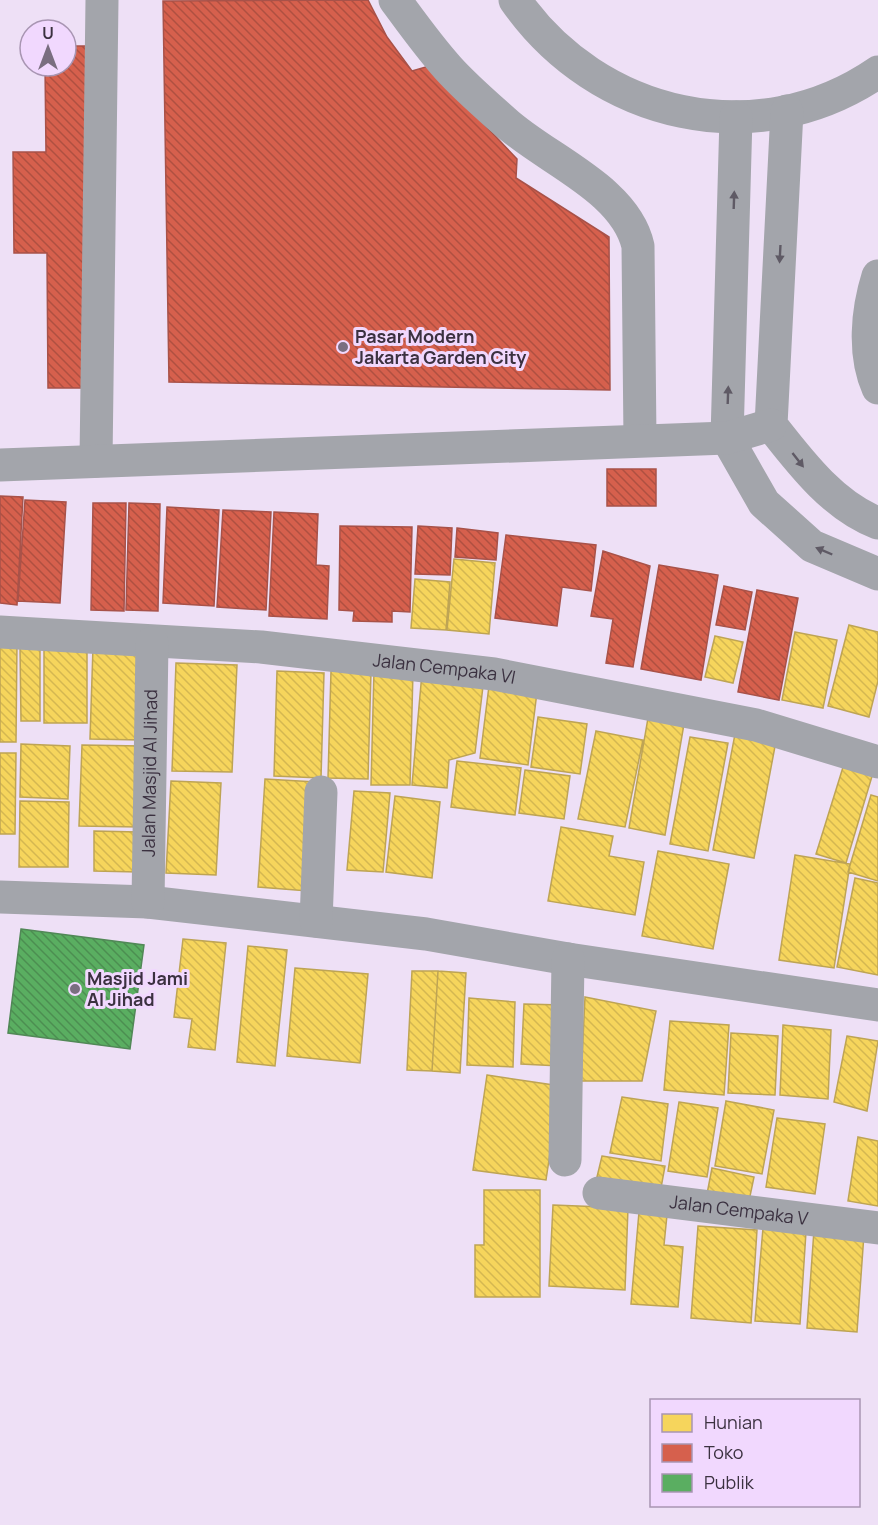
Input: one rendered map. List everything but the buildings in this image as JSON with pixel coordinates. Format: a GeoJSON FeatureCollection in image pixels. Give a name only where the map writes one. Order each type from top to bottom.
{"type":"FeatureCollection","features":[{"type":"Feature","properties":{"kind":"street"},"geometry":{"type":"LineString","coordinates":[[96,461],[102,0]]}},
{"type":"Feature","properties":{"kind":"street"},"geometry":{"type":"LineString","coordinates":[[394,0],[448,69],[507,124],[599,190],[628,219],[634,230],[638,246],[640,439]]}},
{"type":"Feature","properties":{"kind":"street"},"geometry":{"type":"LineString","coordinates":[[515,0],[531,22],[559,52],[600,81],[627,95],[666,108],[706,116],[736,117],[787,111],[826,100],[878,72]]}},
{"type":"Feature","properties":{"kind":"street"},"geometry":{"type":"LineString","coordinates":[[787,111],[771,425],[807,471],[862,517],[878,523]]}},
{"type":"Feature","properties":{"kind":"street"},"geometry":{"type":"LineString","coordinates":[[736,117],[727,438],[764,503],[812,546],[878,574]]}},
{"type":"Feature","properties":{"kind":"street"},"geometry":{"type":"LineString","coordinates":[[878,276],[870,302],[870,369],[878,388]]}},
{"type":"Feature","properties":{"kind":"street"},"geometry":{"type":"LineString","coordinates":[[0,465],[640,439],[727,438],[771,425]]}},
{"type":"Feature","properties":{"kind":"street","name":"Jalan Cempaka VI"},"geometry":{"type":"LineString","coordinates":[[0,632],[152,643],[261,647],[494,674],[756,725],[878,762]]}},
{"type":"Feature","properties":{"kind":"street","name":"Jalan Masjid Al Jihad"},"geometry":{"type":"LineString","coordinates":[[148,902],[152,643]]}},
{"type":"Feature","properties":{"kind":"street"},"geometry":{"type":"LineString","coordinates":[[316,921],[321,792]]}},
{"type":"Feature","properties":{"kind":"street"},"geometry":{"type":"LineString","coordinates":[[0,897],[148,902],[426,934],[568,959],[878,1005]]}},
{"type":"Feature","properties":{"kind":"street"},"geometry":{"type":"LineString","coordinates":[[565,1160],[568,959]]}},
{"type":"Feature","properties":{"kind":"street","name":"Jalan Cempaka V"},"geometry":{"type":"LineString","coordinates":[[599,1193],[878,1228]]}},
{"type":"Feature","properties":{"kind":"place","name":"Pasar Modern Jakarta Garden City"},"geometry":{"type":"Point","coordinates":[343,347]}},
{"type":"Feature","properties":{"kind":"place","name":"Masjid Jami Al Jihad"},"geometry":{"type":"Point","coordinates":[75,989]}}]}
